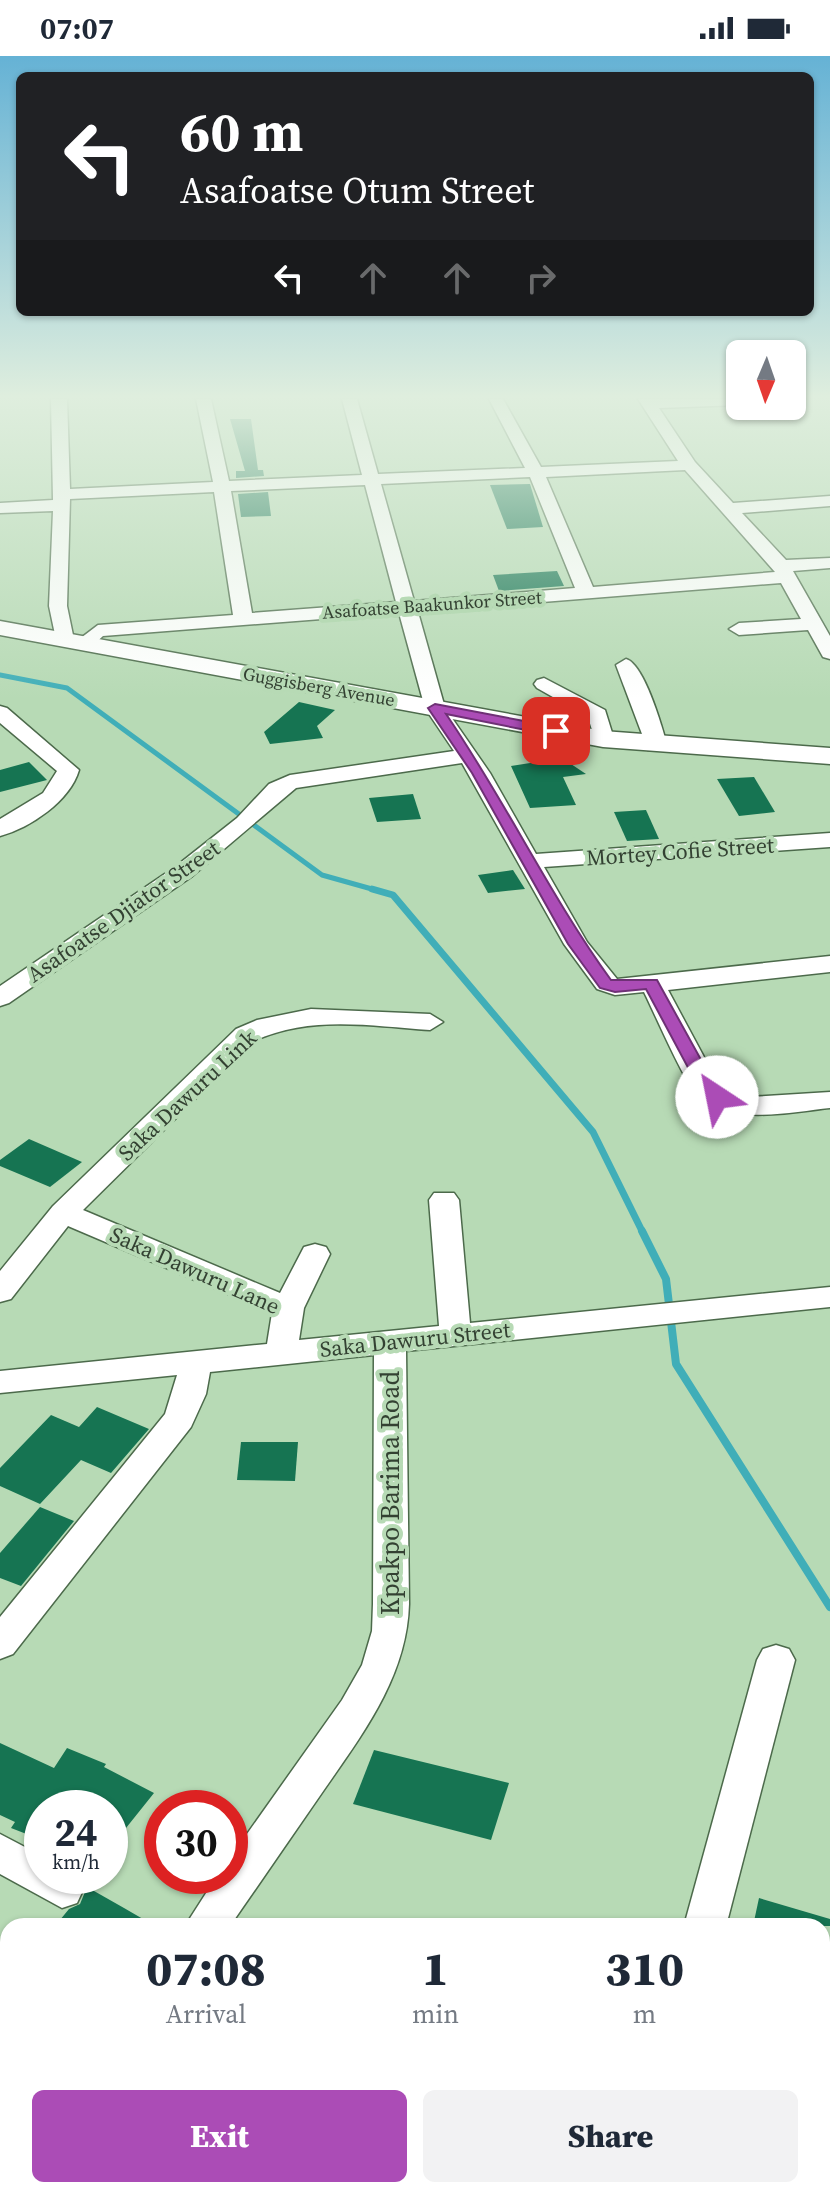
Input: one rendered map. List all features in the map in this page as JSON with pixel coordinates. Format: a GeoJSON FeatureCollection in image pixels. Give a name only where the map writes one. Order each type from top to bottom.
{"type":"FeatureCollection","features":[{"type":"Feature","properties":{"kind":"main road","name":"Guggisberg Avenue"},"geometry":{"type":"LineString","coordinates":[[0,628],[603,739],[830,756]]}},
{"type":"Feature","properties":{"kind":"street"},"geometry":{"type":"LineString","coordinates":[[0,508],[62,499],[58,606],[74,642]]}},
{"type":"Feature","properties":{"kind":"street"},"geometry":{"type":"LineString","coordinates":[[224,499],[243,618]]}},
{"type":"Feature","properties":{"kind":"street"},"geometry":{"type":"LineString","coordinates":[[377,499],[404,607],[435,708],[530,861],[576,944],[606,984],[615,987],[652,984],[830,964]]}},
{"type":"Feature","properties":{"kind":"street"},"geometry":{"type":"LineString","coordinates":[[547,499],[586,593]]}},
{"type":"Feature","properties":{"kind":"street"},"geometry":{"type":"LineString","coordinates":[[719,499],[783,572],[824,638]]}},
{"type":"Feature","properties":{"kind":"street"},"geometry":{"type":"LineString","coordinates":[[728,509],[830,501]]}},
{"type":"Feature","properties":{"kind":"street","name":"Asafoatse Baakunkor Street"},"geometry":{"type":"LineString","coordinates":[[74,642],[98,631],[586,593],[783,572],[830,563]]}},
{"type":"Feature","properties":{"kind":"street"},"geometry":{"type":"LineString","coordinates":[[739,629],[824,638]]}},
{"type":"Feature","properties":{"kind":"street"},"geometry":{"type":"LineString","coordinates":[[626,665],[650,719],[656,745]]}},
{"type":"Feature","properties":{"kind":"street"},"geometry":{"type":"LineString","coordinates":[[544,684],[598,714],[603,739]]}},
{"type":"Feature","properties":{"kind":"street"},"geometry":{"type":"LineString","coordinates":[[0,712],[68,770],[67,780],[59,791],[0,829]]}},
{"type":"Feature","properties":{"kind":"street","name":"Asafoatse Djiator Street"},"geometry":{"type":"LineString","coordinates":[[0,998],[183,872],[245,823],[269,797],[290,782],[319,775],[467,756]]}},
{"type":"Feature","properties":{"kind":"street","name":"Mortey Cofie Street"},"geometry":{"type":"LineString","coordinates":[[530,861],[830,840]]}},
{"type":"Feature","properties":{"kind":"street"},"geometry":{"type":"LineString","coordinates":[[652,984],[708,1090],[717,1097],[756,1105],[830,1100]]}},
{"type":"Feature","properties":{"kind":"street","name":"Saka Dawuru Link"},"geometry":{"type":"LineString","coordinates":[[0,1292],[63,1213],[245,1035],[267,1022],[300,1016],[430,1022]]}},
{"type":"Feature","properties":{"kind":"street"},"geometry":{"type":"LineString","coordinates":[[444,1200],[455,1335]]}},
{"type":"Feature","properties":{"kind":"street","name":"Saka Dawuru Lane"},"geometry":{"type":"LineString","coordinates":[[63,1213],[288,1308],[282,1352]]}},
{"type":"Feature","properties":{"kind":"street"},"geometry":{"type":"LineString","coordinates":[[288,1308],[315,1254]]}},
{"type":"Feature","properties":{"kind":"street","name":"Saka Dawuru Street"},"geometry":{"type":"LineString","coordinates":[[0,1382],[830,1297]]}},
{"type":"Feature","properties":{"kind":"street","name":"Kpakpo Barima Road"},"geometry":{"type":"LineString","coordinates":[[212,1918],[356,1711],[380,1666],[390,1631],[391,1604],[390,1342]]}},
{"type":"Feature","properties":{"kind":"street"},"geometry":{"type":"LineString","coordinates":[[0,1644],[179,1419],[190,1394],[195,1361]]}},
{"type":"Feature","properties":{"kind":"street"},"geometry":{"type":"LineString","coordinates":[[707,1918],[776,1660]]}},
{"type":"Feature","properties":{"kind":"street"},"geometry":{"type":"LineString","coordinates":[[0,1852],[24,1867]]}},
{"type":"Feature","properties":{"kind":"building"},"geometry":{"type":"Polygon","coordinates":[[[239,499],[269,499],[271,516],[241,517],[239,499]]]}},
{"type":"Feature","properties":{"kind":"building"},"geometry":{"type":"Polygon","coordinates":[[[495,499],[535,499],[543,527],[507,529],[495,499]]]}},
{"type":"Feature","properties":{"kind":"building"},"geometry":{"type":"Polygon","coordinates":[[[557,571],[564,586],[499,591],[493,575],[557,571]]]}},
{"type":"Feature","properties":{"kind":"building"},"geometry":{"type":"Polygon","coordinates":[[[299,702],[335,710],[317,726],[323,738],[270,744],[264,732],[299,702]]]}},
{"type":"Feature","properties":{"kind":"building"},"geometry":{"type":"Polygon","coordinates":[[[562,758],[586,774],[563,777],[576,805],[530,808],[511,766],[562,758]]]}},
{"type":"Feature","properties":{"kind":"building"},"geometry":{"type":"Polygon","coordinates":[[[29,762],[47,780],[0,792],[0,770],[29,762]]]}},
{"type":"Feature","properties":{"kind":"building"},"geometry":{"type":"Polygon","coordinates":[[[754,777],[775,812],[739,816],[717,779],[754,777]]]}},
{"type":"Feature","properties":{"kind":"building"},"geometry":{"type":"Polygon","coordinates":[[[413,794],[421,819],[377,822],[369,798],[413,794]]]}},
{"type":"Feature","properties":{"kind":"building"},"geometry":{"type":"Polygon","coordinates":[[[646,810],[659,839],[627,841],[614,812],[646,810]]]}},
{"type":"Feature","properties":{"kind":"building"},"geometry":{"type":"Polygon","coordinates":[[[513,870],[525,889],[488,893],[478,875],[513,870]]]}},
{"type":"Feature","properties":{"kind":"building"},"geometry":{"type":"Polygon","coordinates":[[[29,1139],[82,1162],[50,1187],[0,1166],[0,1160],[29,1139]]]}},
{"type":"Feature","properties":{"kind":"building"},"geometry":{"type":"Polygon","coordinates":[[[97,1407],[149,1429],[111,1473],[81,1460],[40,1504],[0,1486],[0,1468],[51,1415],[79,1427],[97,1407]]]}},
{"type":"Feature","properties":{"kind":"building"},"geometry":{"type":"Polygon","coordinates":[[[241,1442],[298,1442],[295,1481],[237,1480],[241,1442]]]}},
{"type":"Feature","properties":{"kind":"building"},"geometry":{"type":"Polygon","coordinates":[[[40,1507],[74,1521],[21,1586],[0,1578],[0,1553],[40,1507]]]}},
{"type":"Feature","properties":{"kind":"building"},"geometry":{"type":"Polygon","coordinates":[[[0,1743],[54,1768],[67,1748],[106,1764],[104,1767],[148,1790],[144,1790],[144,1806],[128,1826],[128,1790],[24,1790],[24,1833],[11,1828],[15,1822],[0,1815],[0,1743]]]}},
{"type":"Feature","properties":{"kind":"building"},"geometry":{"type":"Polygon","coordinates":[[[374,1750],[509,1783],[491,1840],[353,1804],[374,1750]]]}},
{"type":"Feature","properties":{"kind":"building"},"geometry":{"type":"Polygon","coordinates":[[[84,1894],[99,1894],[141,1918],[62,1918],[69,1909],[80,1904],[84,1894]]]}},
{"type":"Feature","properties":{"kind":"building"},"geometry":{"type":"Polygon","coordinates":[[[759,1898],[827,1918],[755,1918],[759,1898]]]}},
{"type":"Feature","properties":{"kind":"waterway"},"geometry":{"type":"LineString","coordinates":[[0,675],[67,688],[322,875],[379,891]]}},
{"type":"Feature","properties":{"kind":"waterway"},"geometry":{"type":"LineString","coordinates":[[372,889],[379,891]]}},
{"type":"Feature","properties":{"kind":"waterway"},"geometry":{"type":"LineString","coordinates":[[379,891],[393,895],[593,1132],[643,1233]]}},
{"type":"Feature","properties":{"kind":"waterway"},"geometry":{"type":"LineString","coordinates":[[643,1233],[666,1279],[676,1364],[830,1607]]}},
{"type":"Feature","properties":{"kind":"route"},"geometry":{"type":"LineString","coordinates":[[556,731],[435,708],[479,773],[576,944],[606,984],[615,987],[652,984],[708,1090],[717,1097]]}}]}
